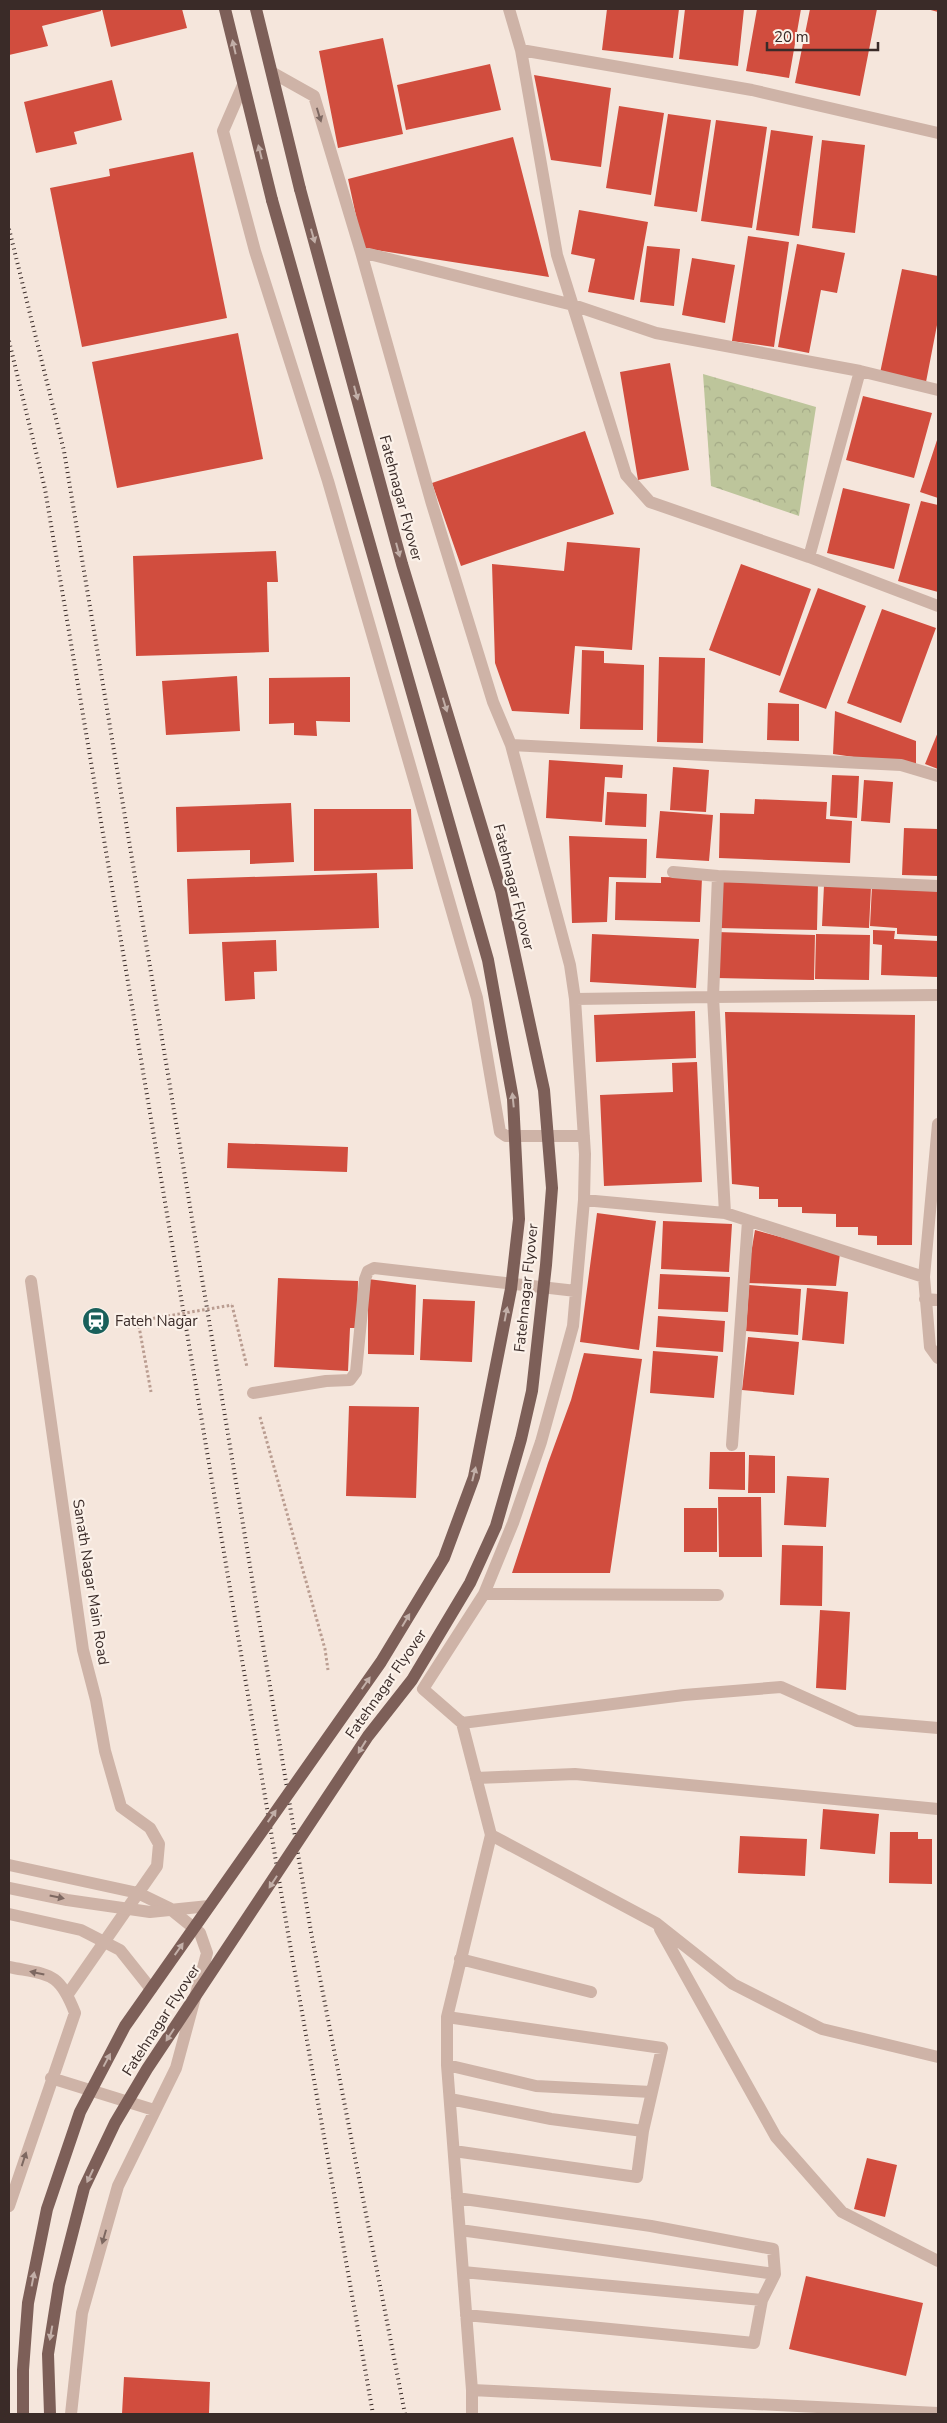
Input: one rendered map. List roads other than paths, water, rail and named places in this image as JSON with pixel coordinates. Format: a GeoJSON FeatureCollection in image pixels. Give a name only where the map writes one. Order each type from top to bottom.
{"type":"FeatureCollection","features":[{"type":"Feature","properties":{"kind":"main road","name":"Fatehnagar Flyover"},"geometry":{"type":"LineString","coordinates":[[23,2414],[23,2370],[28,2303],[47,2209],[80,2112],[125,2026],[381,1662],[444,1558],[474,1478],[510,1290],[519,1219],[514,1099],[488,960],[272,200],[225,9]]}},
{"type":"Feature","properties":{"kind":"main road","name":"Fatehnagar Flyover"},"geometry":{"type":"LineString","coordinates":[[50,2414],[48,2354],[59,2285],[84,2188],[115,2123],[147,2069],[368,1736],[412,1680],[470,1582],[496,1526],[532,1391],[545,1275],[552,1188],[544,1090],[500,891],[402,564],[300,189],[274,73],[256,9]]}},
{"type":"Feature","properties":{"kind":"street"},"geometry":{"type":"LineString","coordinates":[[508,9],[520,50],[557,255],[626,475],[650,502],[809,557],[938,606]]}},
{"type":"Feature","properties":{"kind":"street"},"geometry":{"type":"LineString","coordinates":[[520,50],[752,90],[938,133]]}},
{"type":"Feature","properties":{"kind":"street"},"geometry":{"type":"LineString","coordinates":[[274,73],[314,96],[361,252],[435,513],[493,702],[510,745],[570,965],[575,1000],[584,1136],[584,1200],[573,1326],[541,1442],[513,1523],[484,1594],[423,1689],[462,1723],[491,1835],[447,2018],[447,2065],[472,2390],[472,2414]]}},
{"type":"Feature","properties":{"kind":"street"},"geometry":{"type":"LineString","coordinates":[[243,85],[223,131],[255,251],[328,481],[477,998],[500,1132],[506,1136],[584,1136]]}},
{"type":"Feature","properties":{"kind":"street"},"geometry":{"type":"LineString","coordinates":[[361,252],[573,305],[656,333],[860,371],[938,390]]}},
{"type":"Feature","properties":{"kind":"street"},"geometry":{"type":"LineString","coordinates":[[809,557],[860,371]]}},
{"type":"Feature","properties":{"kind":"street"},"geometry":{"type":"LineString","coordinates":[[510,745],[902,765],[938,776]]}},
{"type":"Feature","properties":{"kind":"street"},"geometry":{"type":"LineString","coordinates":[[673,872],[718,876],[938,886]]}},
{"type":"Feature","properties":{"kind":"street"},"geometry":{"type":"LineString","coordinates":[[718,876],[713,997],[725,1213]]}},
{"type":"Feature","properties":{"kind":"street"},"geometry":{"type":"LineString","coordinates":[[575,1000],[938,995]]}},
{"type":"Feature","properties":{"kind":"street"},"geometry":{"type":"LineString","coordinates":[[938,1132],[924,1277],[930,1347],[938,1358]]}},
{"type":"Feature","properties":{"kind":"street"},"geometry":{"type":"LineString","coordinates":[[584,1200],[725,1213],[924,1277]]}},
{"type":"Feature","properties":{"kind":"street"},"geometry":{"type":"LineString","coordinates":[[732,1445],[748,1221]]}},
{"type":"Feature","properties":{"kind":"street"},"geometry":{"type":"LineString","coordinates":[[253,1393],[326,1381],[350,1380],[356,1372],[365,1279],[368,1271],[374,1268],[576,1291]]}},
{"type":"Feature","properties":{"kind":"street","name":"Sanath Nagar Main Road"},"geometry":{"type":"LineString","coordinates":[[30,1281],[83,1650],[96,1700],[105,1751],[121,1807],[150,1828],[159,1844],[157,1866],[68,1994]]}},
{"type":"Feature","properties":{"kind":"street"},"geometry":{"type":"LineString","coordinates":[[925,1299],[938,1300]]}},
{"type":"Feature","properties":{"kind":"street"},"geometry":{"type":"LineString","coordinates":[[484,1594],[718,1595]]}},
{"type":"Feature","properties":{"kind":"street"},"geometry":{"type":"LineString","coordinates":[[462,1723],[684,1695],[781,1687],[857,1721],[938,1728]]}},
{"type":"Feature","properties":{"kind":"street"},"geometry":{"type":"LineString","coordinates":[[476,1778],[575,1774],[938,1809]]}},
{"type":"Feature","properties":{"kind":"street"},"geometry":{"type":"LineString","coordinates":[[491,1835],[656,1923],[733,1984],[822,2028],[938,2056]]}},
{"type":"Feature","properties":{"kind":"street"},"geometry":{"type":"LineString","coordinates":[[9,1865],[138,1893],[169,1908],[200,1933],[207,1953],[176,2068],[118,2186],[82,2313],[71,2414]]}},
{"type":"Feature","properties":{"kind":"street"},"geometry":{"type":"LineString","coordinates":[[9,1888],[66,1900],[150,1912],[209,1906]]}},
{"type":"Feature","properties":{"kind":"street","name":"Fatehnagar Flyover"},"geometry":{"type":"LineString","coordinates":[[9,1914],[81,1930],[120,1950],[151,1989]]}},
{"type":"Feature","properties":{"kind":"street"},"geometry":{"type":"LineString","coordinates":[[656,1923],[776,2137],[842,2212],[938,2260]]}},
{"type":"Feature","properties":{"kind":"street"},"geometry":{"type":"LineString","coordinates":[[460,1959],[591,1992]]}},
{"type":"Feature","properties":{"kind":"street"},"geometry":{"type":"LineString","coordinates":[[9,1967],[53,1976],[68,1994],[75,2013],[51,2078],[9,2206]]}},
{"type":"Feature","properties":{"kind":"street"},"geometry":{"type":"LineString","coordinates":[[447,2018],[662,2048],[643,2130],[637,2177],[454,2151]]}},
{"type":"Feature","properties":{"kind":"street"},"geometry":{"type":"LineString","coordinates":[[447,2065],[536,2086],[651,2092]]}},
{"type":"Feature","properties":{"kind":"street"},"geometry":{"type":"LineString","coordinates":[[51,2078],[154,2110]]}},
{"type":"Feature","properties":{"kind":"street"},"geometry":{"type":"LineString","coordinates":[[450,2099],[551,2120],[643,2130]]}},
{"type":"Feature","properties":{"kind":"street"},"geometry":{"type":"LineString","coordinates":[[458,2198],[652,2226],[773,2249],[775,2274],[762,2300],[754,2343],[466,2315]]}},
{"type":"Feature","properties":{"kind":"street"},"geometry":{"type":"LineString","coordinates":[[460,2230],[775,2274]]}},
{"type":"Feature","properties":{"kind":"street"},"geometry":{"type":"LineString","coordinates":[[463,2272],[762,2300]]}},
{"type":"Feature","properties":{"kind":"street"},"geometry":{"type":"LineString","coordinates":[[472,2390],[938,2413]]}},
{"type":"Feature","properties":{"kind":"railway"},"geometry":{"type":"LineString","coordinates":[[9,229],[64,451],[311,1932],[405,2414]]}},
{"type":"Feature","properties":{"kind":"railway"},"geometry":{"type":"LineString","coordinates":[[9,341],[45,489],[288,1933],[373,2414]]}},
{"type":"Feature","properties":{"kind":"place","name":"Fateh Nagar"},"geometry":{"type":"Point","coordinates":[96,1321]}}]}
